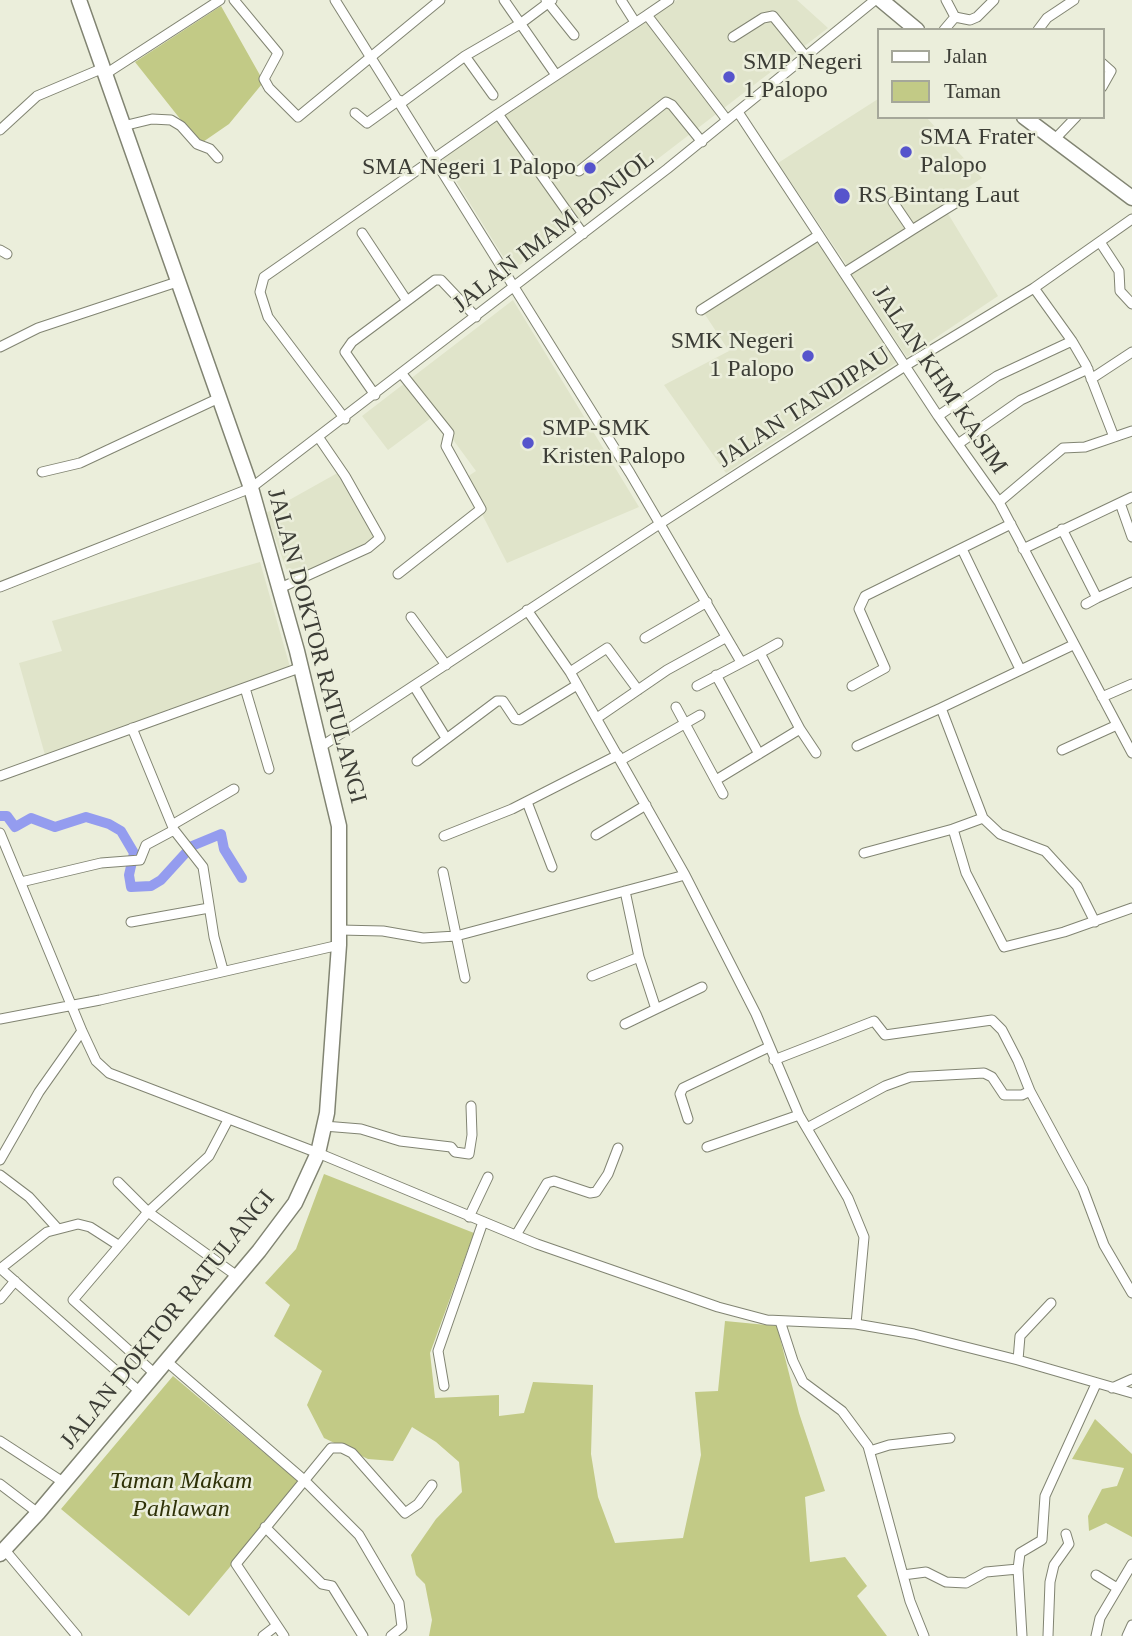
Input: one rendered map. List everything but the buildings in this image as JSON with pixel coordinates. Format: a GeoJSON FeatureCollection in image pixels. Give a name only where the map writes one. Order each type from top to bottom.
{"type":"FeatureCollection","features":[{"type":"Feature","properties":{"kind":"highway","name":"JALAN DOKTOR RATULANGI"},"geometry":{"type":"LineString","coordinates":[[2,1552],[38,1514],[284,1219],[318,1153],[324,1126],[330,1090],[340,930],[339,826],[302,667],[251,488],[180,281],[102,72],[79,0]]}},
{"type":"Feature","properties":{"kind":"highway"},"geometry":{"type":"LineString","coordinates":[[881,0],[915,28]]}},
{"type":"Feature","properties":{"kind":"highway"},"geometry":{"type":"LineString","coordinates":[[1027,119],[1132,198]]}},
{"type":"Feature","properties":{"kind":"street"},"geometry":{"type":"LineString","coordinates":[[1,126],[45,91],[102,72],[220,0]]}},
{"type":"Feature","properties":{"kind":"street"},"geometry":{"type":"LineString","coordinates":[[234,0],[278,53],[266,74],[266,83],[298,117],[440,0]]}},
{"type":"Feature","properties":{"kind":"street"},"geometry":{"type":"LineString","coordinates":[[335,0],[372,55],[661,523],[741,662]]}},
{"type":"Feature","properties":{"kind":"street"},"geometry":{"type":"LineString","coordinates":[[504,0],[556,75]]}},
{"type":"Feature","properties":{"kind":"street"},"geometry":{"type":"LineString","coordinates":[[621,0],[635,22]]}},
{"type":"Feature","properties":{"kind":"street"},"geometry":{"type":"LineString","coordinates":[[345,419],[268,317],[261,300],[260,282],[359,208],[669,0]]}},
{"type":"Feature","properties":{"kind":"street","name":"JALAN IMAM BONJOL"},"geometry":{"type":"LineString","coordinates":[[0,587],[251,488],[345,419],[702,142],[875,0]]}},
{"type":"Feature","properties":{"kind":"street"},"geometry":{"type":"LineString","coordinates":[[946,0],[955,17]]}},
{"type":"Feature","properties":{"kind":"street"},"geometry":{"type":"LineString","coordinates":[[955,17],[977,18],[994,0]]}},
{"type":"Feature","properties":{"kind":"street"},"geometry":{"type":"LineString","coordinates":[[1040,28],[1047,18],[1074,0]]}},
{"type":"Feature","properties":{"kind":"street"},"geometry":{"type":"LineString","coordinates":[[355,113],[367,123],[465,55],[520,24],[549,1],[574,35]]}},
{"type":"Feature","properties":{"kind":"street"},"geometry":{"type":"LineString","coordinates":[[647,15],[727,120]]}},
{"type":"Feature","properties":{"kind":"street"},"geometry":{"type":"LineString","coordinates":[[733,37],[763,18],[773,16],[807,58]]}},
{"type":"Feature","properties":{"kind":"street"},"geometry":{"type":"LineString","coordinates":[[946,28],[955,17]]}},
{"type":"Feature","properties":{"kind":"street"},"geometry":{"type":"LineString","coordinates":[[465,55],[493,95]]}},
{"type":"Feature","properties":{"kind":"street"},"geometry":{"type":"LineString","coordinates":[[1104,65],[1111,71],[1104,83]]}},
{"type":"Feature","properties":{"kind":"street"},"geometry":{"type":"LineString","coordinates":[[579,172],[664,103],[672,104],[702,142]]}},
{"type":"Feature","properties":{"kind":"street","name":"JALAN KHM KASIM"},"geometry":{"type":"LineString","coordinates":[[738,112],[938,416],[999,502],[1132,753]]}},
{"type":"Feature","properties":{"kind":"street"},"geometry":{"type":"LineString","coordinates":[[498,114],[583,234]]}},
{"type":"Feature","properties":{"kind":"street"},"geometry":{"type":"LineString","coordinates":[[123,126],[152,119],[171,120],[181,126],[197,145],[210,149],[218,158]]}},
{"type":"Feature","properties":{"kind":"street"},"geometry":{"type":"LineString","coordinates":[[1054,140],[1074,119]]}},
{"type":"Feature","properties":{"kind":"street"},"geometry":{"type":"LineString","coordinates":[[844,273],[962,199]]}},
{"type":"Feature","properties":{"kind":"street"},"geometry":{"type":"LineString","coordinates":[[893,202],[912,230]]}},
{"type":"Feature","properties":{"kind":"street","name":"JALAN TANDIPAU"},"geometry":{"type":"LineString","coordinates":[[322,746],[905,366],[1034,288],[1132,219]]}},
{"type":"Feature","properties":{"kind":"street"},"geometry":{"type":"LineString","coordinates":[[362,233],[407,301]]}},
{"type":"Feature","properties":{"kind":"street"},"geometry":{"type":"LineString","coordinates":[[701,310],[819,234]]}},
{"type":"Feature","properties":{"kind":"street"},"geometry":{"type":"LineString","coordinates":[[1100,242],[1119,271],[1121,291],[1132,304]]}},
{"type":"Feature","properties":{"kind":"street"},"geometry":{"type":"LineString","coordinates":[[375,395],[345,352],[352,342],[435,280],[441,280],[476,317]]}},
{"type":"Feature","properties":{"kind":"street"},"geometry":{"type":"LineString","coordinates":[[0,347],[31,331],[180,281]]}},
{"type":"Feature","properties":{"kind":"street"},"geometry":{"type":"LineString","coordinates":[[1034,288],[1072,341],[1090,374],[1114,437]]}},
{"type":"Feature","properties":{"kind":"street"},"geometry":{"type":"LineString","coordinates":[[938,416],[989,381],[1072,341]]}},
{"type":"Feature","properties":{"kind":"street"},"geometry":{"type":"LineString","coordinates":[[958,444],[1021,400],[1090,374],[1132,352]]}},
{"type":"Feature","properties":{"kind":"street"},"geometry":{"type":"LineString","coordinates":[[398,574],[448,532],[481,511],[446,446],[449,433],[402,374]]}},
{"type":"Feature","properties":{"kind":"street"},"geometry":{"type":"LineString","coordinates":[[42,472],[80,463],[219,398]]}},
{"type":"Feature","properties":{"kind":"street"},"geometry":{"type":"LineString","coordinates":[[999,502],[1063,448],[1085,447],[1132,431]]}},
{"type":"Feature","properties":{"kind":"street"},"geometry":{"type":"LineString","coordinates":[[278,589],[368,548],[380,538],[351,485],[319,438]]}},
{"type":"Feature","properties":{"kind":"street"},"geometry":{"type":"LineString","coordinates":[[1023,549],[1132,497]]}},
{"type":"Feature","properties":{"kind":"street"},"geometry":{"type":"LineString","coordinates":[[1120,503],[1132,537]]}},
{"type":"Feature","properties":{"kind":"street"},"geometry":{"type":"LineString","coordinates":[[852,686],[885,668],[859,609],[862,600],[1011,524]]}},
{"type":"Feature","properties":{"kind":"street"},"geometry":{"type":"LineString","coordinates":[[1062,529],[1097,598]]}},
{"type":"Feature","properties":{"kind":"street"},"geometry":{"type":"LineString","coordinates":[[962,549],[1020,670]]}},
{"type":"Feature","properties":{"kind":"street"},"geometry":{"type":"LineString","coordinates":[[1086,604],[1132,582]]}},
{"type":"Feature","properties":{"kind":"street"},"geometry":{"type":"LineString","coordinates":[[645,638],[707,602]]}},
{"type":"Feature","properties":{"kind":"street"},"geometry":{"type":"LineString","coordinates":[[527,610],[578,685],[685,875],[756,1014],[799,1115],[848,1198],[864,1237],[856,1324]]}},
{"type":"Feature","properties":{"kind":"street"},"geometry":{"type":"LineString","coordinates":[[411,617],[446,665]]}},
{"type":"Feature","properties":{"kind":"street"},"geometry":{"type":"LineString","coordinates":[[597,718],[725,638]]}},
{"type":"Feature","properties":{"kind":"street"},"geometry":{"type":"LineString","coordinates":[[697,686],[778,643]]}},
{"type":"Feature","properties":{"kind":"street"},"geometry":{"type":"LineString","coordinates":[[857,746],[1073,645]]}},
{"type":"Feature","properties":{"kind":"street"},"geometry":{"type":"LineString","coordinates":[[570,672],[607,648],[638,690]]}},
{"type":"Feature","properties":{"kind":"street"},"geometry":{"type":"LineString","coordinates":[[760,653],[800,729],[816,753]]}},
{"type":"Feature","properties":{"kind":"street"},"geometry":{"type":"LineString","coordinates":[[0,776],[302,667]]}},
{"type":"Feature","properties":{"kind":"street"},"geometry":{"type":"LineString","coordinates":[[716,675],[759,754]]}},
{"type":"Feature","properties":{"kind":"street"},"geometry":{"type":"LineString","coordinates":[[1102,697],[1132,684]]}},
{"type":"Feature","properties":{"kind":"street"},"geometry":{"type":"LineString","coordinates":[[417,761],[497,701],[503,701],[519,720],[578,685]]}},
{"type":"Feature","properties":{"kind":"street"},"geometry":{"type":"LineString","coordinates":[[414,686],[446,738]]}},
{"type":"Feature","properties":{"kind":"street"},"geometry":{"type":"LineString","coordinates":[[245,688],[269,769]]}},
{"type":"Feature","properties":{"kind":"street"},"geometry":{"type":"LineString","coordinates":[[676,706],[723,794]]}},
{"type":"Feature","properties":{"kind":"street"},"geometry":{"type":"LineString","coordinates":[[941,708],[983,818],[1000,834],[1045,851],[1077,886],[1095,922]]}},
{"type":"Feature","properties":{"kind":"street"},"geometry":{"type":"LineString","coordinates":[[444,836],[527,802],[699,715]]}},
{"type":"Feature","properties":{"kind":"street"},"geometry":{"type":"LineString","coordinates":[[1062,750],[1117,725]]}},
{"type":"Feature","properties":{"kind":"street"},"geometry":{"type":"LineString","coordinates":[[132,728],[173,827],[203,867],[223,970]]}},
{"type":"Feature","properties":{"kind":"street"},"geometry":{"type":"LineString","coordinates":[[716,780],[800,729]]}},
{"type":"Feature","properties":{"kind":"street"},"geometry":{"type":"LineString","coordinates":[[21,882],[85,866],[140,860],[146,845],[234,789]]}},
{"type":"Feature","properties":{"kind":"street"},"geometry":{"type":"LineString","coordinates":[[527,802],[552,867]]}},
{"type":"Feature","properties":{"kind":"street"},"geometry":{"type":"LineString","coordinates":[[596,835],[646,805]]}},
{"type":"Feature","properties":{"kind":"street"},"geometry":{"type":"LineString","coordinates":[[864,853],[983,818]]}},
{"type":"Feature","properties":{"kind":"street"},"geometry":{"type":"LineString","coordinates":[[953,829],[966,873],[1004,947],[1095,922],[1132,908]]}},
{"type":"Feature","properties":{"kind":"street"},"geometry":{"type":"LineString","coordinates":[[0,834],[4,855],[21,882],[82,1031],[96,1060],[109,1073],[318,1153],[469,1217],[718,1307],[780,1321],[856,1324],[948,1341],[1132,1393]]}},
{"type":"Feature","properties":{"kind":"street"},"geometry":{"type":"LineString","coordinates":[[443,872],[465,978]]}},
{"type":"Feature","properties":{"kind":"street"},"geometry":{"type":"LineString","coordinates":[[340,930],[383,931],[423,937],[456,936],[685,875]]}},
{"type":"Feature","properties":{"kind":"street"},"geometry":{"type":"LineString","coordinates":[[625,891],[639,957],[656,1009]]}},
{"type":"Feature","properties":{"kind":"street"},"geometry":{"type":"LineString","coordinates":[[131,922],[209,908]]}},
{"type":"Feature","properties":{"kind":"street"},"geometry":{"type":"LineString","coordinates":[[0,1019],[339,945]]}},
{"type":"Feature","properties":{"kind":"street"},"geometry":{"type":"LineString","coordinates":[[592,976],[639,957]]}},
{"type":"Feature","properties":{"kind":"street"},"geometry":{"type":"LineString","coordinates":[[625,1024],[702,987]]}},
{"type":"Feature","properties":{"kind":"street"},"geometry":{"type":"LineString","coordinates":[[774,1060],[874,1021],[885,1035],[992,1020],[1005,1036],[1030,1091],[1083,1189],[1104,1245],[1132,1293]]}},
{"type":"Feature","properties":{"kind":"street"},"geometry":{"type":"LineString","coordinates":[[0,1160],[39,1092],[82,1031]]}},
{"type":"Feature","properties":{"kind":"street"},"geometry":{"type":"LineString","coordinates":[[688,1118],[680,1094],[683,1088],[769,1047]]}},
{"type":"Feature","properties":{"kind":"street"},"geometry":{"type":"LineString","coordinates":[[807,1128],[885,1086],[910,1077],[984,1073],[992,1077],[1004,1095],[1022,1095],[1030,1091]]}},
{"type":"Feature","properties":{"kind":"street"},"geometry":{"type":"LineString","coordinates":[[324,1126],[361,1129],[400,1141],[451,1147],[455,1153],[469,1154],[472,1135],[471,1106]]}},
{"type":"Feature","properties":{"kind":"street"},"geometry":{"type":"LineString","coordinates":[[707,1147],[799,1115]]}},
{"type":"Feature","properties":{"kind":"street"},"geometry":{"type":"LineString","coordinates":[[154,1373],[73,1300],[148,1212],[209,1156],[228,1120]]}},
{"type":"Feature","properties":{"kind":"street"},"geometry":{"type":"LineString","coordinates":[[516,1235],[548,1182],[554,1181],[590,1193],[596,1192],[618,1148]]}},
{"type":"Feature","properties":{"kind":"street"},"geometry":{"type":"LineString","coordinates":[[0,1175],[29,1197],[58,1229]]}},
{"type":"Feature","properties":{"kind":"street"},"geometry":{"type":"LineString","coordinates":[[469,1217],[488,1177]]}},
{"type":"Feature","properties":{"kind":"street"},"geometry":{"type":"LineString","coordinates":[[118,1182],[148,1212],[237,1276]]}},
{"type":"Feature","properties":{"kind":"street"},"geometry":{"type":"LineString","coordinates":[[443,1386],[438,1351],[483,1222]]}},
{"type":"Feature","properties":{"kind":"street"},"geometry":{"type":"LineString","coordinates":[[118,1245],[84,1224],[58,1229],[38,1238],[0,1268],[139,1391]]}},
{"type":"Feature","properties":{"kind":"street"},"geometry":{"type":"LineString","coordinates":[[0,1299],[15,1281]]}},
{"type":"Feature","properties":{"kind":"street"},"geometry":{"type":"LineString","coordinates":[[1018,1360],[1020,1336],[1051,1303]]}},
{"type":"Feature","properties":{"kind":"street"},"geometry":{"type":"LineString","coordinates":[[780,1321],[803,1382],[842,1410],[860,1431],[870,1451],[903,1575],[924,1636]]}},
{"type":"Feature","properties":{"kind":"street"},"geometry":{"type":"LineString","coordinates":[[164,1360],[304,1480],[359,1535],[402,1612],[402,1627],[391,1636]]}},
{"type":"Feature","properties":{"kind":"street"},"geometry":{"type":"LineString","coordinates":[[1112,1388],[1132,1379]]}},
{"type":"Feature","properties":{"kind":"street"},"geometry":{"type":"LineString","coordinates":[[1022,1636],[1018,1569],[1021,1551],[1037,1546],[1042,1540],[1045,1496],[1096,1384]]}},
{"type":"Feature","properties":{"kind":"street"},"geometry":{"type":"LineString","coordinates":[[870,1451],[890,1445],[950,1438]]}},
{"type":"Feature","properties":{"kind":"street"},"geometry":{"type":"LineString","coordinates":[[0,1441],[63,1482]]}},
{"type":"Feature","properties":{"kind":"street"},"geometry":{"type":"LineString","coordinates":[[284,1636],[236,1564],[304,1480],[336,1447],[352,1453],[405,1513],[418,1504],[432,1485]]}},
{"type":"Feature","properties":{"kind":"street"},"geometry":{"type":"LineString","coordinates":[[0,1485],[38,1514]]}},
{"type":"Feature","properties":{"kind":"street"},"geometry":{"type":"LineString","coordinates":[[265,1527],[322,1584],[332,1586],[363,1636]]}},
{"type":"Feature","properties":{"kind":"street"},"geometry":{"type":"LineString","coordinates":[[1048,1636],[1050,1582],[1054,1565],[1069,1544],[1066,1534]]}},
{"type":"Feature","properties":{"kind":"street"},"geometry":{"type":"LineString","coordinates":[[2,1552],[77,1636]]}},
{"type":"Feature","properties":{"kind":"street"},"geometry":{"type":"LineString","coordinates":[[1096,1636],[1100,1618],[1132,1564]]}},
{"type":"Feature","properties":{"kind":"street"},"geometry":{"type":"LineString","coordinates":[[903,1575],[926,1572],[946,1582],[966,1583],[986,1572],[1018,1569]]}},
{"type":"Feature","properties":{"kind":"street"},"geometry":{"type":"LineString","coordinates":[[1096,1576],[1117,1588]]}},
{"type":"Feature","properties":{"kind":"street"},"geometry":{"type":"LineString","coordinates":[[1127,1636],[1132,1625]]}},
{"type":"Feature","properties":{"kind":"street"},"geometry":{"type":"LineString","coordinates":[[263,1636],[276,1626]]}},
{"type":"Feature","properties":{"kind":"shaded area"},"geometry":{"type":"Polygon","coordinates":[[[677,0],[797,0],[828,28],[512,271],[440,155],[647,16],[650,19],[677,0]]]}},
{"type":"Feature","properties":{"kind":"shaded area"},"geometry":{"type":"Polygon","coordinates":[[[876,100],[876,119],[928,119],[982,178],[848,267],[778,163],[876,100]]]}},
{"type":"Feature","properties":{"kind":"shaded area"},"geometry":{"type":"Polygon","coordinates":[[[947,212],[998,296],[907,357],[851,275],[947,212]]]}},
{"type":"Feature","properties":{"kind":"shaded area","name":"SMK Negeri 1 Palopo"},"geometry":{"type":"Polygon","coordinates":[[[817,239],[899,361],[726,473],[664,385],[729,351],[702,310],[817,239]]]}},
{"type":"Feature","properties":{"kind":"shaded area","name":"SMP-SMK Kristen Palopo"},"geometry":{"type":"Polygon","coordinates":[[[513,300],[639,507],[507,563],[464,479],[476,471],[435,415],[388,450],[362,416],[513,300]]]}},
{"type":"Feature","properties":{"kind":"shaded area"},"geometry":{"type":"Polygon","coordinates":[[[341,471],[380,540],[291,582],[266,513],[341,471]]]}},
{"type":"Feature","properties":{"kind":"shaded area"},"geometry":{"type":"Polygon","coordinates":[[[260,562],[290,667],[45,755],[19,663],[62,651],[52,621],[260,562]]]}},
{"type":"Feature","properties":{"kind":"green space"},"geometry":{"type":"Polygon","coordinates":[[[221,6],[261,77],[262,84],[229,124],[200,144],[135,62],[221,6]]]}},
{"type":"Feature","properties":{"kind":"green space"},"geometry":{"type":"Polygon","coordinates":[[[324,1174],[474,1233],[430,1353],[435,1398],[499,1395],[499,1416],[524,1413],[533,1382],[593,1385],[591,1454],[598,1497],[615,1543],[683,1538],[701,1455],[695,1392],[718,1391],[725,1321],[777,1326],[799,1413],[825,1491],[805,1497],[810,1562],[845,1557],[867,1586],[857,1596],[887,1636],[429,1636],[432,1620],[425,1584],[416,1575],[411,1555],[436,1519],[462,1492],[459,1462],[436,1442],[412,1427],[393,1461],[368,1459],[324,1438],[307,1405],[322,1371],[274,1336],[290,1305],[265,1283],[296,1249],[324,1174]]]}},
{"type":"Feature","properties":{"kind":"green space","name":"Taman Makam Pahlawan"},"geometry":{"type":"Polygon","coordinates":[[[173,1376],[300,1483],[189,1616],[61,1509],[173,1376]]]}},
{"type":"Feature","properties":{"kind":"green space"},"geometry":{"type":"Polygon","coordinates":[[[1095,1419],[1132,1454],[1132,1537],[1106,1523],[1089,1531],[1088,1516],[1102,1489],[1117,1486],[1124,1468],[1072,1459],[1095,1419]]]}},
{"type":"Feature","properties":{"kind":"waterway"},"geometry":{"type":"LineString","coordinates":[[0,816],[7,816],[15,827],[31,818],[55,827],[86,817],[109,824],[121,831],[134,853],[129,875],[131,887],[151,886],[161,880],[192,846],[221,834],[224,849],[242,878]]}},
{"type":"Feature","properties":{"kind":"place","name":"SMP Negeri 1 Palopo"},"geometry":{"type":"Point","coordinates":[729,77]}},
{"type":"Feature","properties":{"kind":"place","name":"SMA Frater Palopo"},"geometry":{"type":"Point","coordinates":[906,152]}},
{"type":"Feature","properties":{"kind":"place","name":"SMA Negeri 1 Palopo"},"geometry":{"type":"Point","coordinates":[590,168]}},
{"type":"Feature","properties":{"kind":"place","name":"RS Bintang Laut"},"geometry":{"type":"Point","coordinates":[842,196]}},
{"type":"Feature","properties":{"kind":"place","name":"SMK Negeri 1 Palopo"},"geometry":{"type":"Point","coordinates":[808,356]}},
{"type":"Feature","properties":{"kind":"place","name":"SMP-SMK Kristen Palopo"},"geometry":{"type":"Point","coordinates":[528,443]}}]}
